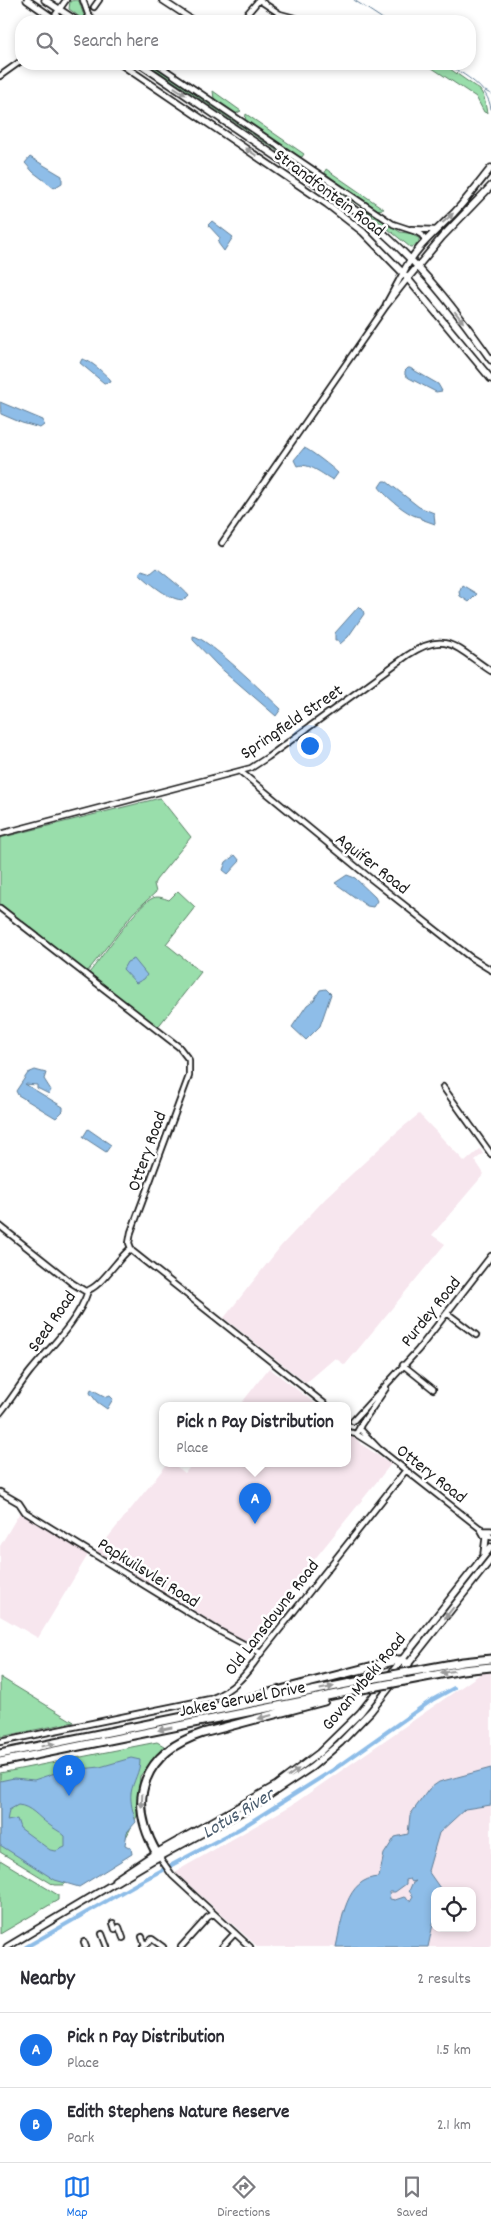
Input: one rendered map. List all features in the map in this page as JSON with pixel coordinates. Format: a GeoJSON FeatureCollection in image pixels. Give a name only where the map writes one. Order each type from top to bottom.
{"type":"FeatureCollection","features":[{"type":"Feature","properties":{"kind":"highway","name":"Jakes Gerwel Drive"},"geometry":{"type":"LineString","coordinates":[[0,1754],[376,1678],[463,1662],[491,1659]]}},
{"type":"Feature","properties":{"kind":"highway"},"geometry":{"type":"LineString","coordinates":[[161,1722],[286,1687],[405,1662]]}},
{"type":"Feature","properties":{"kind":"highway","name":"Jakes Gerwel Drive"},"geometry":{"type":"LineString","coordinates":[[0,1762],[404,1681],[462,1670],[491,1667]]}},
{"type":"Feature","properties":{"kind":"highway"},"geometry":{"type":"LineString","coordinates":[[158,1854],[148,1836],[141,1804],[143,1788],[148,1773],[165,1753],[186,1739],[203,1733],[341,1697],[364,1689]]}},
{"type":"Feature","properties":{"kind":"main road"},"geometry":{"type":"LineString","coordinates":[[27,0],[47,15]]}},
{"type":"Feature","properties":{"kind":"main road"},"geometry":{"type":"LineString","coordinates":[[46,0],[68,15]]}},
{"type":"Feature","properties":{"kind":"main road","name":"Strandfontein Road"},"geometry":{"type":"LineString","coordinates":[[130,70],[343,216],[373,241],[403,272],[491,379]]}},
{"type":"Feature","properties":{"kind":"main road","name":"Strandfontein Road"},"geometry":{"type":"LineString","coordinates":[[149,70],[355,210],[383,232],[418,266],[491,360]]}},
{"type":"Feature","properties":{"kind":"main road"},"geometry":{"type":"LineString","coordinates":[[403,272],[410,258],[435,230],[455,212],[490,172]]}},
{"type":"Feature","properties":{"kind":"main road"},"geometry":{"type":"LineString","coordinates":[[408,278],[442,237],[491,186]]}},
{"type":"Feature","properties":{"kind":"main road"},"geometry":{"type":"LineString","coordinates":[[482,1530],[491,1531]]}},
{"type":"Feature","properties":{"kind":"main road"},"geometry":{"type":"LineString","coordinates":[[482,1530],[487,1541],[484,1556]]}},
{"type":"Feature","properties":{"kind":"main road","name":"Govan Mbeki Road"},"geometry":{"type":"LineString","coordinates":[[405,1662],[491,1547]]}},
{"type":"Feature","properties":{"kind":"main road","name":"Govan Mbeki Road"},"geometry":{"type":"LineString","coordinates":[[7,1947],[106,1888],[122,1874],[267,1790],[308,1762],[336,1738],[360,1713],[491,1559]]}},
{"type":"Feature","properties":{"kind":"street"},"geometry":{"type":"LineString","coordinates":[[57,15],[66,0]]}},
{"type":"Feature","properties":{"kind":"street"},"geometry":{"type":"LineString","coordinates":[[82,0],[89,15]]}},
{"type":"Feature","properties":{"kind":"street"},"geometry":{"type":"LineString","coordinates":[[94,8],[99,0]]}},
{"type":"Feature","properties":{"kind":"street"},"geometry":{"type":"LineString","coordinates":[[162,0],[185,15]]}},
{"type":"Feature","properties":{"kind":"street"},"geometry":{"type":"LineString","coordinates":[[246,15],[259,0],[284,15]]}},
{"type":"Feature","properties":{"kind":"street"},"geometry":{"type":"LineString","coordinates":[[0,76],[15,65]]}},
{"type":"Feature","properties":{"kind":"street","name":"Strandfontein Road"},"geometry":{"type":"LineString","coordinates":[[167,70],[393,224],[420,234],[425,241]]}},
{"type":"Feature","properties":{"kind":"street","name":"Strandfontein Road"},"geometry":{"type":"LineString","coordinates":[[407,230],[435,230]]}},
{"type":"Feature","properties":{"kind":"street"},"geometry":{"type":"LineString","coordinates":[[386,306],[403,272]]}},
{"type":"Feature","properties":{"kind":"street"},"geometry":{"type":"LineString","coordinates":[[222,543],[386,306],[408,278]]}},
{"type":"Feature","properties":{"kind":"street","name":"Springfield Street"},"geometry":{"type":"LineString","coordinates":[[0,834],[241,772],[268,757],[408,655],[428,644],[436,642],[447,643],[491,671]]}},
{"type":"Feature","properties":{"kind":"street","name":"Aquifer Road"},"geometry":{"type":"LineString","coordinates":[[241,772],[370,878],[470,957],[491,970]]}},
{"type":"Feature","properties":{"kind":"street","name":"Ottery Road"},"geometry":{"type":"LineString","coordinates":[[0,908],[179,1047],[189,1060],[189,1076],[131,1232],[129,1240],[130,1249]]}},
{"type":"Feature","properties":{"kind":"street"},"geometry":{"type":"LineString","coordinates":[[442,1088],[491,1154]]}},
{"type":"Feature","properties":{"kind":"street"},"geometry":{"type":"LineString","coordinates":[[0,1226],[72,1283],[88,1291]]}},
{"type":"Feature","properties":{"kind":"street"},"geometry":{"type":"LineString","coordinates":[[130,1249],[320,1402]]}},
{"type":"Feature","properties":{"kind":"street","name":"Seed Road"},"geometry":{"type":"LineString","coordinates":[[0,1414],[14,1397],[26,1377],[64,1331],[82,1305],[88,1291],[96,1287],[120,1257],[130,1249]]}},
{"type":"Feature","properties":{"kind":"street","name":"Purdey Road"},"geometry":{"type":"LineString","coordinates":[[351,1420],[389,1382],[447,1313],[491,1256]]}},
{"type":"Feature","properties":{"kind":"street"},"geometry":{"type":"LineString","coordinates":[[447,1313],[476,1335]]}},
{"type":"Feature","properties":{"kind":"street"},"geometry":{"type":"LineString","coordinates":[[403,1365],[433,1389]]}},
{"type":"Feature","properties":{"kind":"street","name":"Purdey Road"},"geometry":{"type":"LineString","coordinates":[[356,1434],[389,1382]]}},
{"type":"Feature","properties":{"kind":"street","name":"Ottery Road"},"geometry":{"type":"LineString","coordinates":[[351,1422],[360,1427],[379,1449]]}},
{"type":"Feature","properties":{"kind":"street","name":"Ottery Road"},"geometry":{"type":"LineString","coordinates":[[351,1433],[379,1449],[491,1537]]}},
{"type":"Feature","properties":{"kind":"street","name":"Old Lansdowne Road"},"geometry":{"type":"LineString","coordinates":[[0,1742],[210,1699],[237,1684],[406,1470]]}},
{"type":"Feature","properties":{"kind":"street","name":"Papkuilsvlei Road"},"geometry":{"type":"LineString","coordinates":[[0,1492],[19,1503],[25,1512],[218,1631],[261,1654]]}},
{"type":"Feature","properties":{"kind":"street"},"geometry":{"type":"LineString","coordinates":[[158,1854],[166,1868],[250,1947]]}},
{"type":"Feature","properties":{"kind":"street"},"geometry":{"type":"LineString","coordinates":[[181,1947],[208,1917],[214,1914]]}},
{"type":"Feature","properties":{"kind":"street"},"geometry":{"type":"LineString","coordinates":[[113,1923],[123,1938]]}},
{"type":"Feature","properties":{"kind":"street"},"geometry":{"type":"LineString","coordinates":[[222,1947],[235,1933]]}},
{"type":"Feature","properties":{"kind":"street"},"geometry":{"type":"LineString","coordinates":[[102,1934],[107,1947]]}},
{"type":"Feature","properties":{"kind":"street"},"geometry":{"type":"LineString","coordinates":[[142,1937],[144,1946],[152,1939],[164,1947]]}},
{"type":"Feature","properties":{"kind":"street"},"geometry":{"type":"LineString","coordinates":[[84,1942],[86,1947]]}},
{"type":"Feature","properties":{"kind":"shaded area"},"geometry":{"type":"Polygon","coordinates":[[[419,1114],[465,1162],[480,1149],[483,1154],[475,1160],[484,1174],[432,1235],[445,1244],[345,1365],[335,1358],[306,1383],[224,1318],[281,1246],[326,1198],[419,1114]]]}},
{"type":"Feature","properties":{"kind":"shaded area"},"geometry":{"type":"Polygon","coordinates":[[[269,1368],[313,1402],[242,1402],[269,1368]]]}},
{"type":"Feature","properties":{"kind":"shaded area"},"geometry":{"type":"Polygon","coordinates":[[[351,1434],[361,1444],[391,1464],[248,1642],[97,1551],[165,1467],[177,1467],[185,1473],[190,1467],[351,1467],[351,1434]]]}},
{"type":"Feature","properties":{"kind":"shaded area"},"geometry":{"type":"Polygon","coordinates":[[[20,1512],[89,1553],[38,1638],[0,1616],[0,1546],[20,1512]]]}},
{"type":"Feature","properties":{"kind":"shaded area"},"geometry":{"type":"Polygon","coordinates":[[[483,1672],[491,1673],[491,1947],[258,1947],[175,1872],[292,1805],[483,1672]]]}},
{"type":"Feature","properties":{"kind":"green space"},"geometry":{"type":"Polygon","coordinates":[[[70,1],[79,1],[84,15],[77,15],[69,9],[70,1]]]}},
{"type":"Feature","properties":{"kind":"green space"},"geometry":{"type":"Polygon","coordinates":[[[157,70],[162,70],[170,75],[400,232],[415,234],[414,236],[419,238],[418,243],[410,247],[361,207],[157,70]]]}},
{"type":"Feature","properties":{"kind":"green space"},"geometry":{"type":"Polygon","coordinates":[[[435,70],[452,70],[480,90],[484,97],[487,113],[484,112],[476,97],[435,70]]]}},
{"type":"Feature","properties":{"kind":"green space"},"geometry":{"type":"Polygon","coordinates":[[[213,91],[241,111],[235,114],[214,99],[213,91]]]}},
{"type":"Feature","properties":{"kind":"green space"},"geometry":{"type":"Polygon","coordinates":[[[246,114],[304,154],[302,157],[296,156],[245,120],[246,114]]]}},
{"type":"Feature","properties":{"kind":"green space"},"geometry":{"type":"Polygon","coordinates":[[[326,169],[384,209],[375,210],[325,173],[326,169]]]}},
{"type":"Feature","properties":{"kind":"green space"},"geometry":{"type":"Polygon","coordinates":[[[160,798],[191,837],[156,880],[154,884],[156,892],[133,913],[87,972],[0,904],[0,838],[160,798]]]}},
{"type":"Feature","properties":{"kind":"green space"},"geometry":{"type":"Polygon","coordinates":[[[178,891],[195,907],[166,944],[201,972],[157,1028],[89,973],[144,904],[156,897],[169,900],[178,891]]]}},
{"type":"Feature","properties":{"kind":"green space"},"geometry":{"type":"Polygon","coordinates":[[[0,1677],[74,1722],[0,1737],[0,1677]]]}},
{"type":"Feature","properties":{"kind":"green space"},"geometry":{"type":"Polygon","coordinates":[[[157,1742],[164,1746],[140,1776],[137,1816],[119,1851],[63,1885],[54,1885],[0,1852],[0,1773],[157,1742]]]}},
{"type":"Feature","properties":{"kind":"green space"},"geometry":{"type":"Polygon","coordinates":[[[0,1860],[58,1895],[58,1900],[0,1934],[0,1860]]]}},
{"type":"Feature","properties":{"kind":"water"},"geometry":{"type":"Polygon","coordinates":[[[30,157],[62,176],[62,183],[54,188],[33,172],[25,163],[30,157]]]}},
{"type":"Feature","properties":{"kind":"water"},"geometry":{"type":"Polygon","coordinates":[[[212,221],[233,237],[224,251],[218,243],[220,238],[208,225],[212,221]]]}},
{"type":"Feature","properties":{"kind":"water"},"geometry":{"type":"Polygon","coordinates":[[[82,359],[97,367],[111,382],[104,383],[80,363],[82,359]]]}},
{"type":"Feature","properties":{"kind":"water"},"geometry":{"type":"Polygon","coordinates":[[[408,368],[438,384],[442,391],[436,392],[409,378],[405,375],[405,371],[408,368]]]}},
{"type":"Feature","properties":{"kind":"water"},"geometry":{"type":"Polygon","coordinates":[[[0,402],[43,420],[44,425],[40,428],[1,414],[0,402]]]}},
{"type":"Feature","properties":{"kind":"water"},"geometry":{"type":"Polygon","coordinates":[[[304,448],[338,473],[333,480],[311,467],[297,466],[294,460],[304,448]]]}},
{"type":"Feature","properties":{"kind":"water"},"geometry":{"type":"Polygon","coordinates":[[[383,481],[386,481],[419,507],[434,513],[435,524],[404,510],[379,487],[383,481]]]}},
{"type":"Feature","properties":{"kind":"water"},"geometry":{"type":"Polygon","coordinates":[[[157,568],[189,596],[185,599],[171,597],[139,573],[142,570],[151,573],[157,568]]]}},
{"type":"Feature","properties":{"kind":"water"},"geometry":{"type":"Polygon","coordinates":[[[462,585],[477,594],[469,602],[460,596],[459,592],[462,585]]]}},
{"type":"Feature","properties":{"kind":"water"},"geometry":{"type":"Polygon","coordinates":[[[359,606],[364,614],[348,637],[340,644],[338,640],[335,640],[335,633],[359,606]]]}},
{"type":"Feature","properties":{"kind":"water"},"geometry":{"type":"Polygon","coordinates":[[[193,636],[211,646],[251,680],[281,709],[276,716],[217,665],[193,640],[193,636]]]}},
{"type":"Feature","properties":{"kind":"water"},"geometry":{"type":"Polygon","coordinates":[[[235,855],[240,861],[228,874],[223,870],[226,862],[235,855]]]}},
{"type":"Feature","properties":{"kind":"water"},"geometry":{"type":"Polygon","coordinates":[[[347,875],[355,878],[375,897],[377,901],[373,907],[367,906],[335,883],[347,875]]]}},
{"type":"Feature","properties":{"kind":"water"},"geometry":{"type":"Polygon","coordinates":[[[134,959],[147,975],[136,983],[123,969],[127,962],[134,959]]]}},
{"type":"Feature","properties":{"kind":"water"},"geometry":{"type":"Polygon","coordinates":[[[326,989],[331,994],[320,1026],[306,1040],[292,1027],[320,990],[326,989]]]}},
{"type":"Feature","properties":{"kind":"water"},"geometry":{"type":"Polygon","coordinates":[[[35,1070],[46,1073],[44,1079],[51,1090],[49,1094],[37,1088],[37,1085],[25,1084],[63,1107],[63,1111],[56,1118],[18,1095],[16,1091],[28,1073],[35,1070]]]}},
{"type":"Feature","properties":{"kind":"water"},"geometry":{"type":"Polygon","coordinates":[[[88,1129],[111,1145],[106,1152],[83,1137],[88,1129]]]}},
{"type":"Feature","properties":{"kind":"water"},"geometry":{"type":"Polygon","coordinates":[[[91,1389],[113,1399],[107,1409],[97,1402],[90,1393],[91,1389]]]}},
{"type":"Feature","properties":{"kind":"water"},"geometry":{"type":"Polygon","coordinates":[[[131,1758],[140,1760],[131,1793],[131,1804],[136,1822],[127,1832],[125,1845],[131,1848],[132,1854],[79,1887],[55,1880],[0,1845],[0,1781],[14,1778],[34,1780],[61,1771],[100,1767],[131,1758]],[[18,1805],[9,1810],[7,1821],[17,1819],[20,1828],[50,1850],[56,1851],[65,1847],[65,1836],[23,1806],[18,1805]]]}},
{"type":"Feature","properties":{"kind":"water"},"geometry":{"type":"Polygon","coordinates":[[[491,1768],[491,1805],[465,1809],[439,1833],[428,1871],[439,1887],[431,1887],[431,1932],[428,1947],[336,1947],[343,1914],[352,1893],[368,1879],[379,1877],[384,1854],[395,1837],[408,1834],[410,1815],[429,1789],[439,1782],[491,1768]],[[406,1880],[406,1884],[395,1892],[389,1892],[390,1899],[395,1900],[404,1897],[410,1901],[413,1896],[409,1891],[412,1884],[416,1881],[406,1880]]]}},
{"type":"Feature","properties":{"kind":"waterway"},"geometry":{"type":"LineString","coordinates":[[354,0],[377,15]]}},
{"type":"Feature","properties":{"kind":"waterway"},"geometry":{"type":"LineString","coordinates":[[457,70],[481,88],[489,101],[491,109]]}},
{"type":"Feature","properties":{"kind":"waterway"},"geometry":{"type":"LineString","coordinates":[[485,91],[491,94]]}},
{"type":"Feature","properties":{"kind":"waterway","name":"Lotus River"},"geometry":{"type":"LineString","coordinates":[[26,1947],[138,1883],[241,1828],[333,1770],[432,1700],[454,1688]]}},
{"type":"Feature","properties":{"kind":"place","name":"Pick n Pay Distribution"},"geometry":{"type":"Point","coordinates":[255,1524]}},
{"type":"Feature","properties":{"kind":"place","name":"Edith Stephens Nature Reserve"},"geometry":{"type":"Point","coordinates":[69,1796]}}]}
